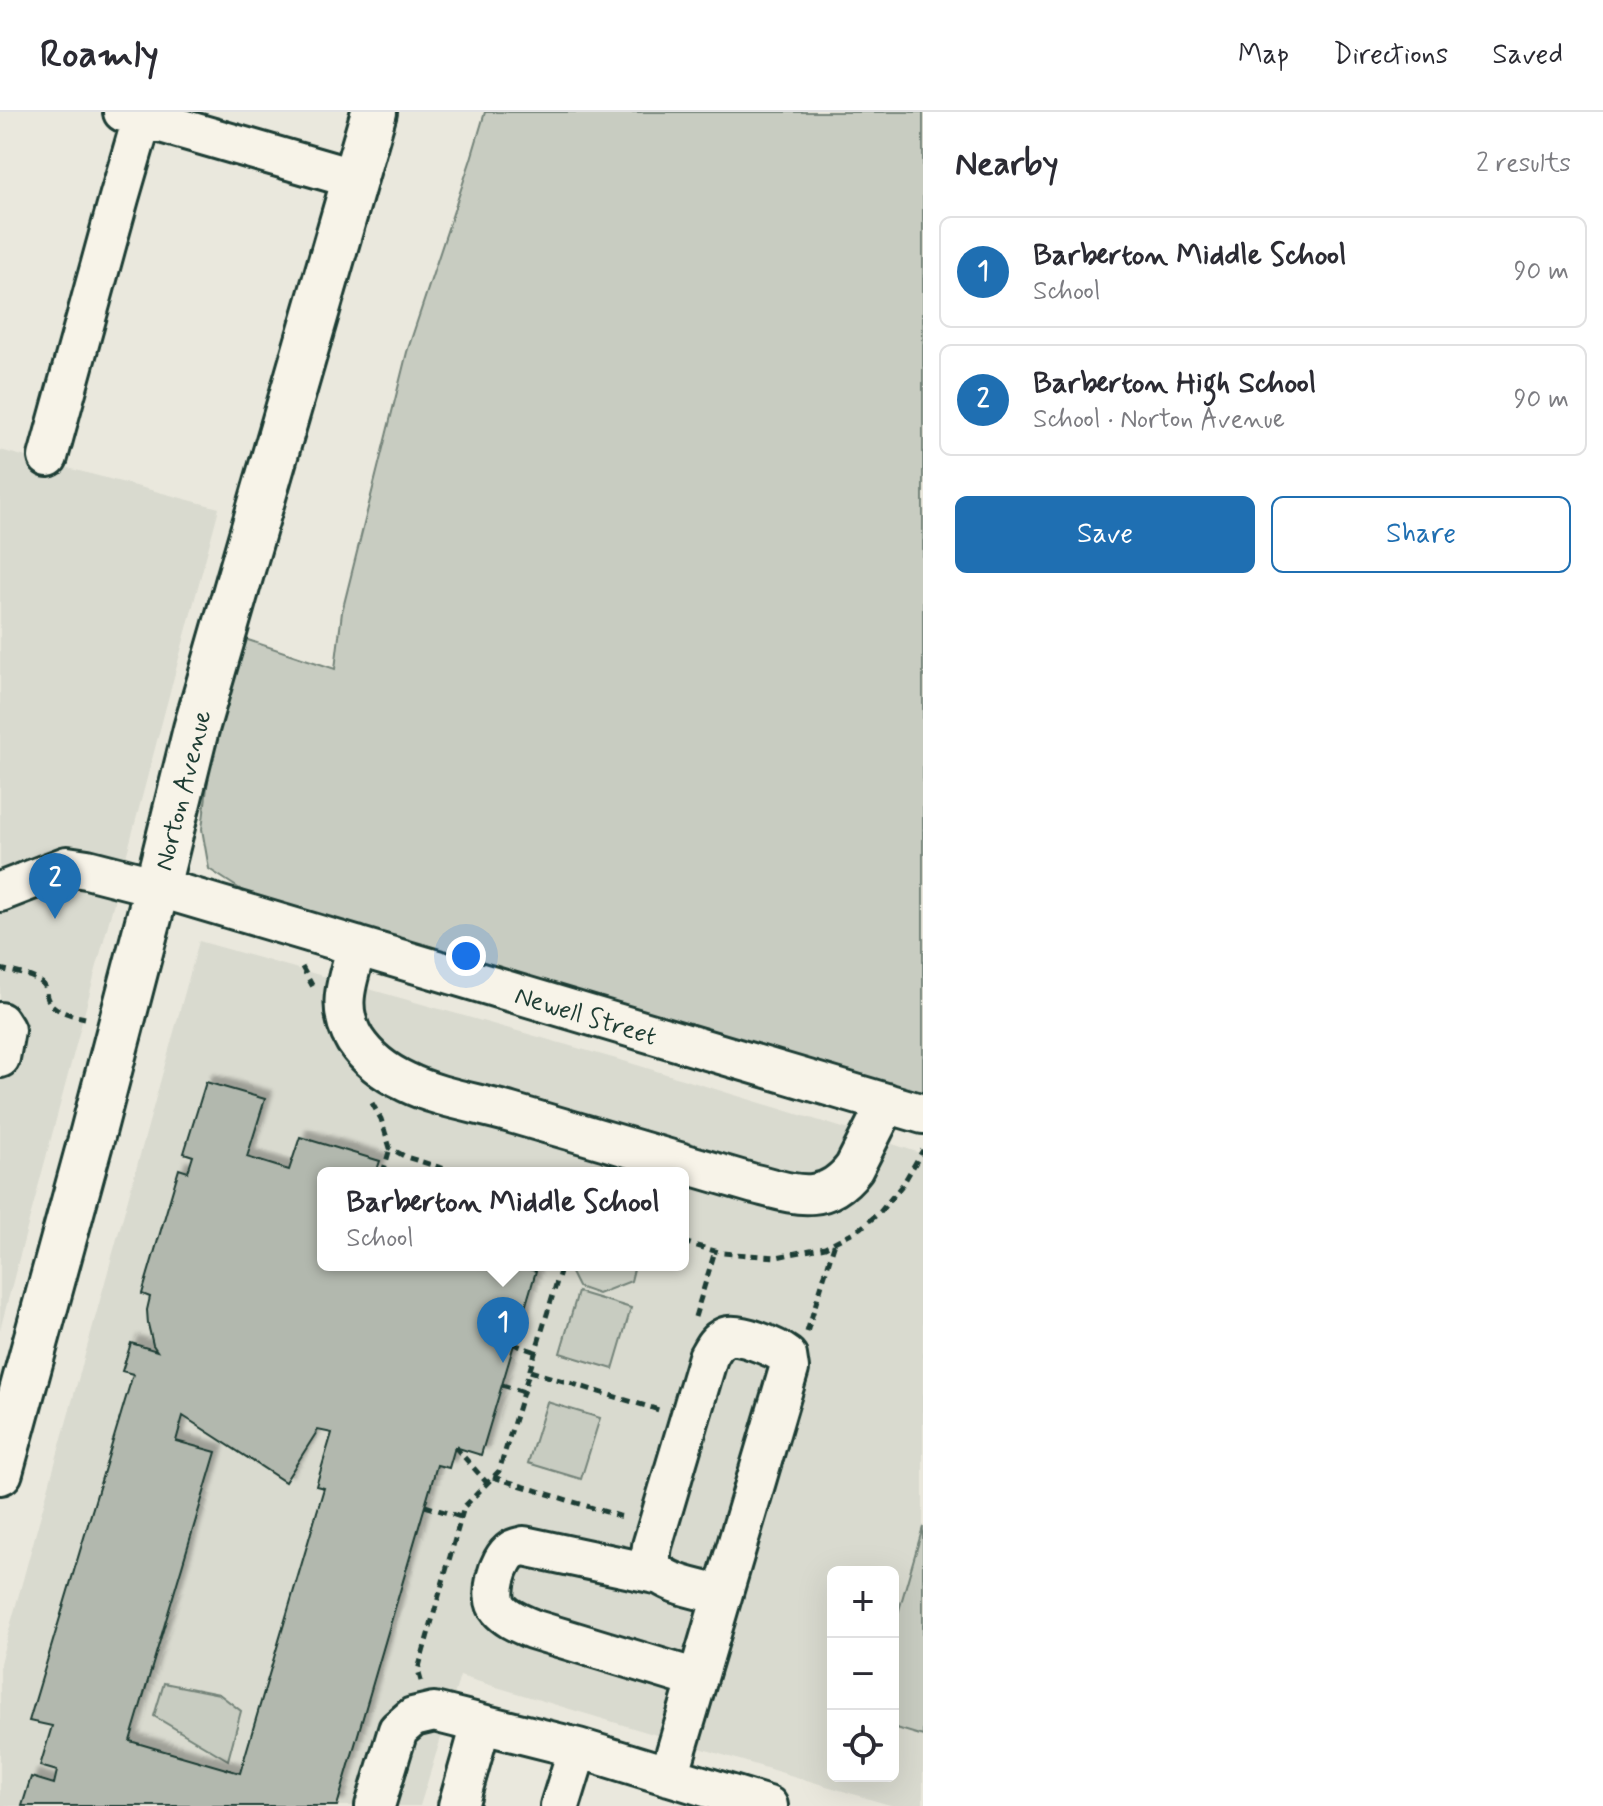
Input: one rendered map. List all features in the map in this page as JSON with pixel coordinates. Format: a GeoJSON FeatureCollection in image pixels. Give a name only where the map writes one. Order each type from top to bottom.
{"type":"FeatureCollection","features":[{"type":"Feature","properties":{"kind":"main road","name":"Norton Avenue"},"geometry":{"type":"LineString","coordinates":[[0,1472],[11,1387],[157,887],[196,729],[374,112]]}},
{"type":"Feature","properties":{"kind":"street"},"geometry":{"type":"LineString","coordinates":[[48,457],[119,198],[137,114],[355,179]]}},
{"type":"Feature","properties":{"kind":"street","name":"Newell Street"},"geometry":{"type":"LineString","coordinates":[[0,892],[67,866],[87,869],[157,887],[923,1114]]}},
{"type":"Feature","properties":{"kind":"street"},"geometry":{"type":"LineString","coordinates":[[357,946],[343,1000],[347,1023],[355,1040],[369,1058],[387,1071],[406,1083],[430,1092],[751,1183],[793,1193],[819,1194],[847,1178],[887,1103]]}},
{"type":"Feature","properties":{"kind":"street"},"geometry":{"type":"LineString","coordinates":[[0,1022],[5,1030],[0,1058]]}},
{"type":"Feature","properties":{"kind":"street"},"geometry":{"type":"LineString","coordinates":[[669,1776],[789,1369],[787,1356],[732,1334],[714,1344],[708,1357],[652,1546],[651,1559],[653,1568],[670,1581],[722,1595]]}},
{"type":"Feature","properties":{"kind":"street"},"geometry":{"type":"LineString","coordinates":[[660,1575],[524,1546],[513,1549],[501,1563],[494,1599],[497,1608],[504,1614],[532,1629],[697,1679]]}},
{"type":"Feature","properties":{"kind":"street"},"geometry":{"type":"LineString","coordinates":[[375,1806],[398,1730],[413,1717],[434,1712],[578,1748],[768,1806]]}},
{"type":"Feature","properties":{"kind":"street"},"geometry":{"type":"LineString","coordinates":[[458,1806],[481,1725]]}},
{"type":"Feature","properties":{"kind":"street"},"geometry":{"type":"LineString","coordinates":[[560,1806],[578,1748]]}},
{"type":"Feature","properties":{"kind":"path"},"geometry":{"type":"LineString","coordinates":[[0,969],[43,984],[51,1004],[62,1012],[85,1018]]}},
{"type":"Feature","properties":{"kind":"path"},"geometry":{"type":"LineString","coordinates":[[381,1119],[390,1148],[385,1167]]}},
{"type":"Feature","properties":{"kind":"path"},"geometry":{"type":"LineString","coordinates":[[390,1148],[406,1157],[438,1167]]}},
{"type":"Feature","properties":{"kind":"path"},"geometry":{"type":"LineString","coordinates":[[787,1356],[803,1344],[835,1242]]}},
{"type":"Feature","properties":{"kind":"path"},"geometry":{"type":"LineString","coordinates":[[693,1325],[715,1251]]}},
{"type":"Feature","properties":{"kind":"path"},"geometry":{"type":"LineString","coordinates":[[428,1687],[419,1679],[418,1670],[464,1507],[499,1471],[560,1271]]}},
{"type":"Feature","properties":{"kind":"path"},"geometry":{"type":"LineString","coordinates":[[513,1344],[536,1352]]}},
{"type":"Feature","properties":{"kind":"path"},"geometry":{"type":"LineString","coordinates":[[530,1371],[689,1419]]}},
{"type":"Feature","properties":{"kind":"path"},"geometry":{"type":"LineString","coordinates":[[502,1385],[524,1392]]}},
{"type":"Feature","properties":{"kind":"path"},"geometry":{"type":"LineString","coordinates":[[455,1447],[488,1484]]}},
{"type":"Feature","properties":{"kind":"path"},"geometry":{"type":"LineString","coordinates":[[493,1477],[629,1517]]}},
{"type":"Feature","properties":{"kind":"path"},"geometry":{"type":"LineString","coordinates":[[425,1506],[461,1517]]}},
{"type":"Feature","properties":{"kind":"shaded area"},"geometry":{"type":"Polygon","coordinates":[[[485,112],[923,112],[923,1096],[268,904],[209,869],[202,829],[208,779],[239,637],[335,669],[342,612],[407,352],[485,112]]]}},
{"type":"Feature","properties":{"kind":"shaded area"},"geometry":{"type":"Polygon","coordinates":[[[0,450],[219,508],[0,1330],[0,450]]]}},
{"type":"Feature","properties":{"kind":"shaded area"},"geometry":{"type":"Polygon","coordinates":[[[199,941],[627,1062],[923,1154],[923,1806],[893,1806],[460,1676],[420,1806],[0,1806],[0,1663],[199,941]]]}},
{"type":"Feature","properties":{"kind":"shaded area"},"geometry":{"type":"Polygon","coordinates":[[[570,1271],[634,1271],[631,1281],[598,1294],[578,1287],[570,1271]]]}},
{"type":"Feature","properties":{"kind":"shaded area"},"geometry":{"type":"Polygon","coordinates":[[[578,1292],[631,1308],[613,1369],[560,1353],[578,1292]]]}},
{"type":"Feature","properties":{"kind":"shaded area"},"geometry":{"type":"Polygon","coordinates":[[[547,1402],[600,1418],[581,1479],[528,1463],[547,1402]]]}},
{"type":"Feature","properties":{"kind":"shaded area"},"geometry":{"type":"Polygon","coordinates":[[[923,1527],[923,1736],[899,1729],[899,1610],[923,1527]]]}},
{"type":"Feature","properties":{"kind":"shaded area"},"geometry":{"type":"Polygon","coordinates":[[[164,1683],[219,1694],[241,1711],[228,1760],[154,1716],[164,1683]]]}},
{"type":"Feature","properties":{"kind":"building"},"geometry":{"type":"Polygon","coordinates":[[[206,1082],[265,1099],[247,1157],[289,1170],[300,1137],[380,1161],[378,1167],[317,1167],[317,1271],[536,1271],[481,1455],[455,1447],[449,1468],[437,1465],[337,1806],[22,1806],[31,1777],[54,1784],[57,1771],[40,1766],[52,1726],[29,1721],[133,1374],[122,1371],[131,1343],[157,1351],[148,1324],[150,1297],[142,1294],[179,1169],[188,1172],[193,1156],[184,1153],[206,1082]],[[183,1416],[176,1441],[216,1452],[130,1741],[240,1773],[324,1488],[316,1486],[332,1433],[318,1430],[285,1482],[183,1416]]]}},
{"type":"Feature","properties":{"kind":"place","name":"Barberton High School"},"geometry":{"type":"Point","coordinates":[55,919]}},
{"type":"Feature","properties":{"kind":"place","name":"Barberton Middle School"},"geometry":{"type":"Point","coordinates":[503,1363]}}]}
